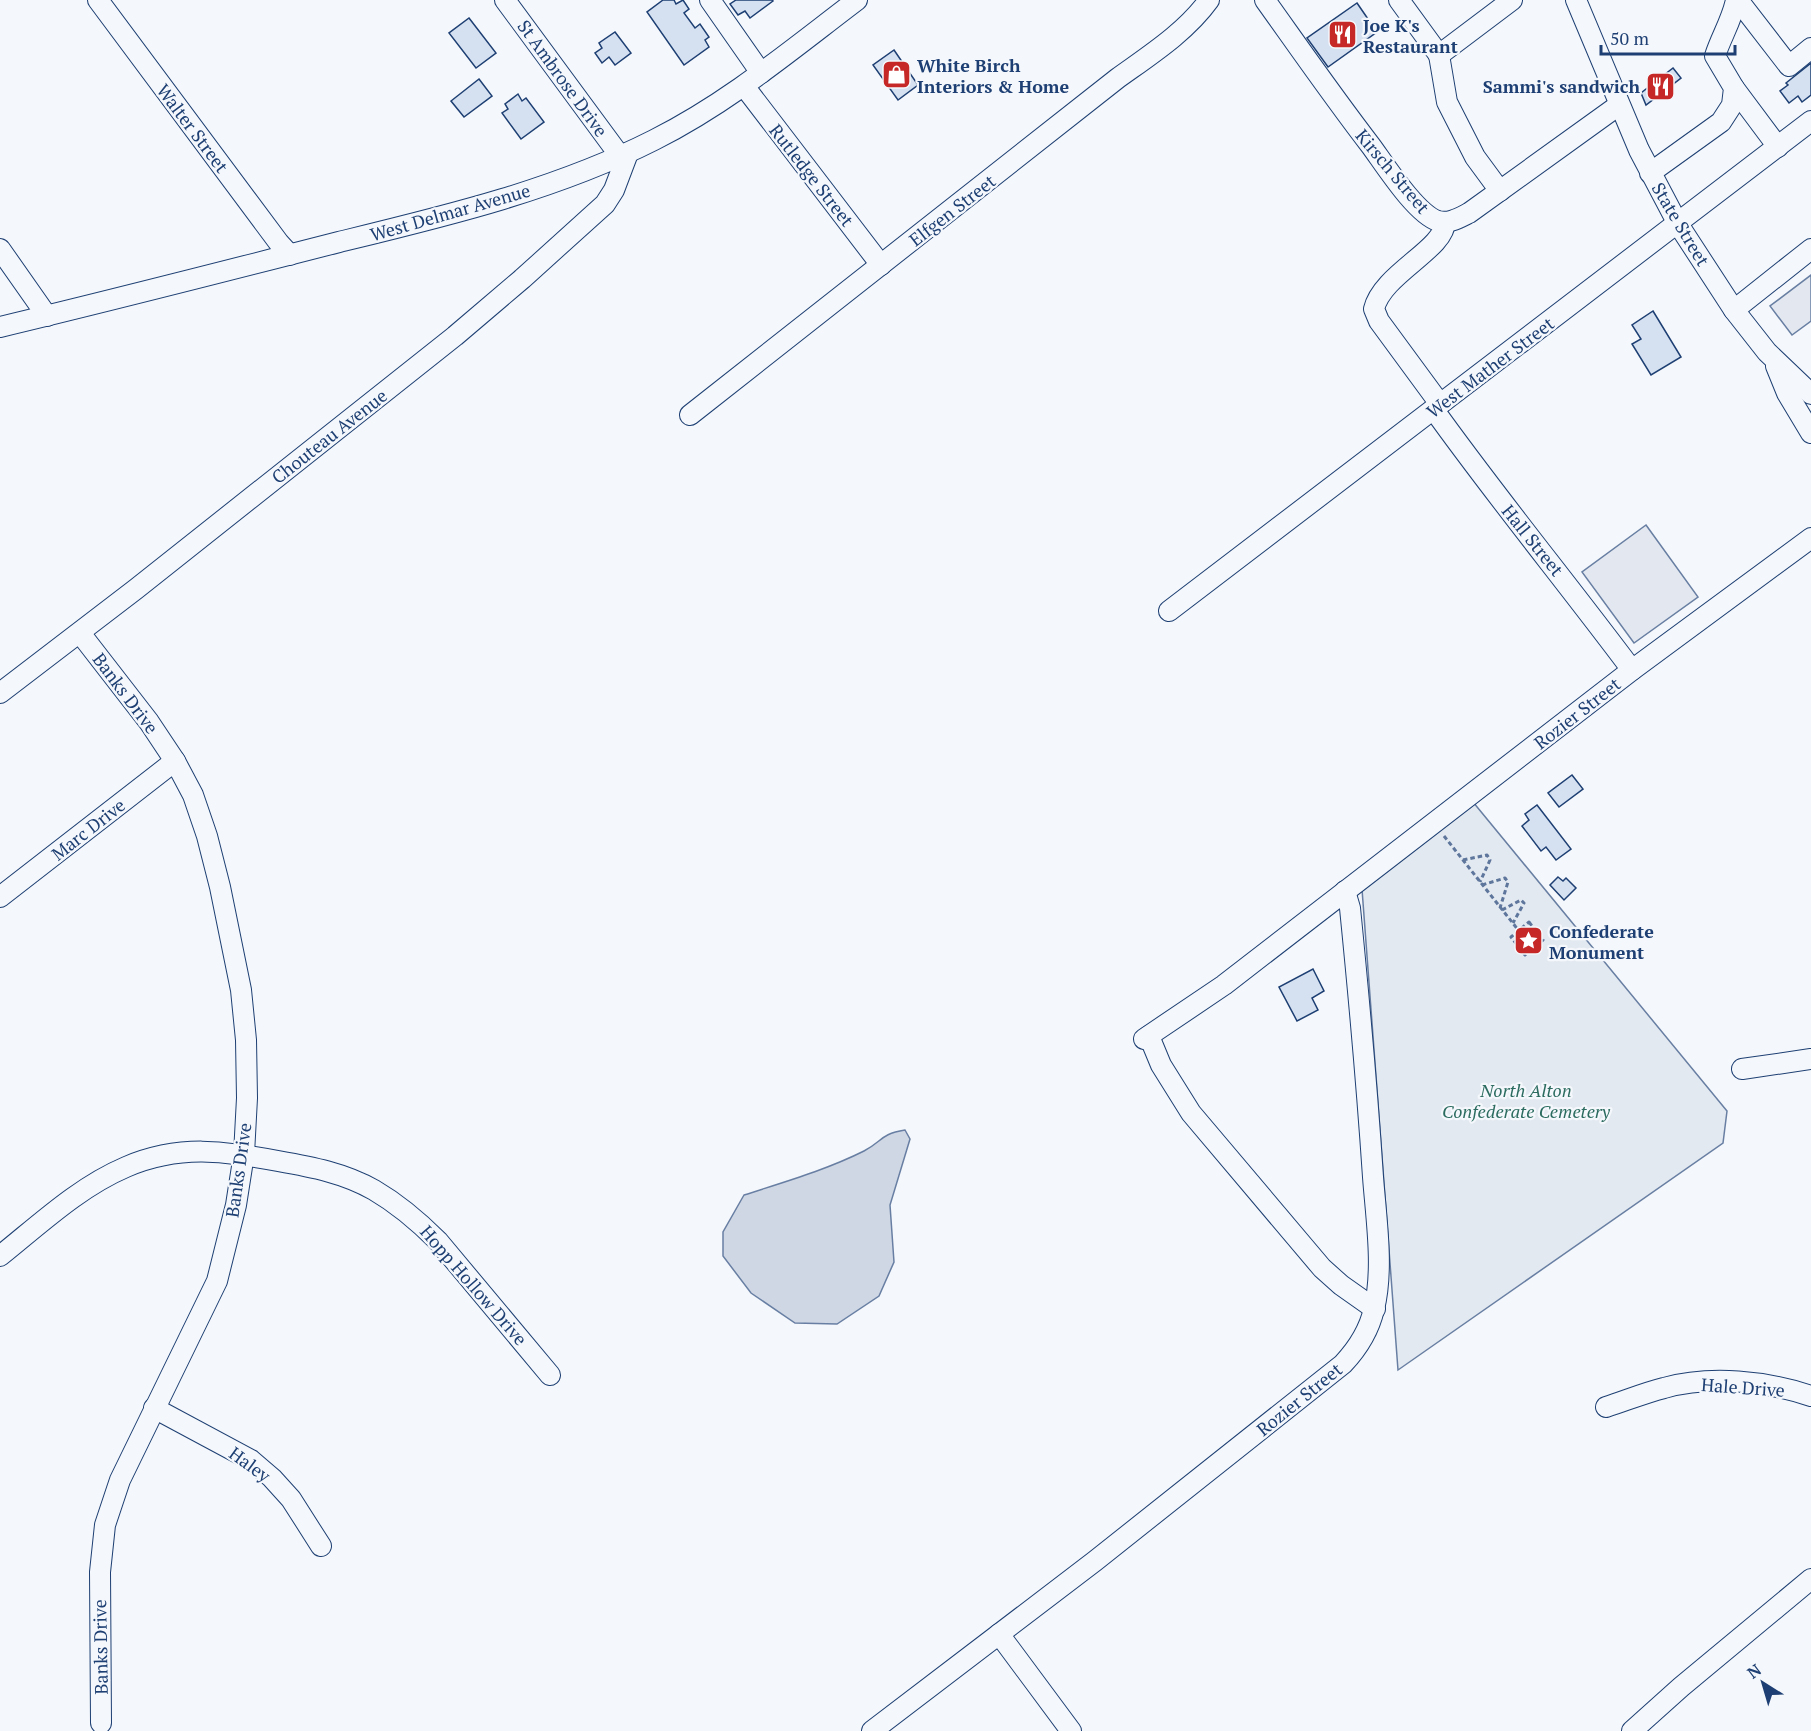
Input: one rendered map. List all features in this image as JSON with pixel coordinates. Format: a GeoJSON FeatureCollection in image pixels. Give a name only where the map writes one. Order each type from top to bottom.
{"type":"FeatureCollection","features":[{"type":"Feature","properties":{"kind":"street","name":"Walter Street"},"geometry":{"type":"LineString","coordinates":[[98,0],[290,255]]}},
{"type":"Feature","properties":{"kind":"street","name":"St Ambrose Drive"},"geometry":{"type":"LineString","coordinates":[[506,0],[624,155]]}},
{"type":"Feature","properties":{"kind":"street"},"geometry":{"type":"LineString","coordinates":[[710,0],[761,73]]}},
{"type":"Feature","properties":{"kind":"street","name":"West Delmar Avenue"},"geometry":{"type":"LineString","coordinates":[[0,327],[423,221],[572,176],[624,155],[708,110],[744,86],[857,0]]}},
{"type":"Feature","properties":{"kind":"street","name":"Elfgen Street"},"geometry":{"type":"LineString","coordinates":[[690,415],[1163,45],[1185,26],[1209,0]]}},
{"type":"Feature","properties":{"kind":"street","name":"Kirsch Street"},"geometry":{"type":"LineString","coordinates":[[1265,0],[1401,187],[1431,218],[1445,222],[1469,213],[1619,105]]}},
{"type":"Feature","properties":{"kind":"street"},"geometry":{"type":"LineString","coordinates":[[1399,0],[1439,55],[1447,102],[1475,157],[1500,191]]}},
{"type":"Feature","properties":{"kind":"street"},"geometry":{"type":"LineString","coordinates":[[1439,55],[1512,0]]}},
{"type":"Feature","properties":{"kind":"street","name":"State Street"},"geometry":{"type":"LineString","coordinates":[[1576,0],[1619,105],[1650,173],[1678,225],[1734,310],[1773,358],[1787,393],[1811,433]]}},
{"type":"Feature","properties":{"kind":"street"},"geometry":{"type":"LineString","coordinates":[[1737,0],[1789,66],[1811,48]]}},
{"type":"Feature","properties":{"kind":"street"},"geometry":{"type":"LineString","coordinates":[[1737,0],[1732,18],[1715,56],[1734,88],[1778,147]]}},
{"type":"Feature","properties":{"kind":"street","name":"Rutledge Street"},"geometry":{"type":"LineString","coordinates":[[744,86],[881,265]]}},
{"type":"Feature","properties":{"kind":"street"},"geometry":{"type":"LineString","coordinates":[[1650,173],[1721,122],[1732,105],[1734,88]]}},
{"type":"Feature","properties":{"kind":"street","name":"West Mather Street"},"geometry":{"type":"LineString","coordinates":[[1169,611],[1811,122]]}},
{"type":"Feature","properties":{"kind":"street","name":"Chouteau Avenue"},"geometry":{"type":"LineString","coordinates":[[0,693],[80,633],[455,336],[522,279],[604,204],[614,190],[624,155]]}},
{"type":"Feature","properties":{"kind":"street","name":"Hall Street"},"geometry":{"type":"LineString","coordinates":[[1445,222],[1445,227],[1438,239],[1393,279],[1381,295],[1374,309],[1379,321],[1479,473],[1554,566],[1632,670]]}},
{"type":"Feature","properties":{"kind":"street"},"geometry":{"type":"LineString","coordinates":[[0,249],[47,316]]}},
{"type":"Feature","properties":{"kind":"street"},"geometry":{"type":"LineString","coordinates":[[1734,310],[1811,249]]}},
{"type":"Feature","properties":{"kind":"street"},"geometry":{"type":"LineString","coordinates":[[1773,358],[1811,394]]}},
{"type":"Feature","properties":{"kind":"street","name":"Rozier Street"},"geometry":{"type":"LineString","coordinates":[[1375,1309],[1341,1285],[1322,1268],[1209,1136],[1174,1089],[1146,1037],[1224,985],[1632,670],[1811,538]]}},
{"type":"Feature","properties":{"kind":"street","name":"Banks Drive"},"geometry":{"type":"LineString","coordinates":[[80,633],[149,722],[175,761],[193,795],[207,836],[220,887],[240,990],[246,1040],[247,1098],[244,1154],[236,1205],[217,1281],[120,1480],[111,1502],[101,1548],[101,1723]]}},
{"type":"Feature","properties":{"kind":"street","name":"Marc Drive"},"geometry":{"type":"LineString","coordinates":[[0,897],[175,761]]}},
{"type":"Feature","properties":{"kind":"street","name":"Rozier Street"},"geometry":{"type":"LineString","coordinates":[[872,1731],[1343,1364],[1356,1350],[1367,1332],[1375,1309],[1378,1285],[1377,1238],[1364,1046],[1350,908],[1345,891]]}},
{"type":"Feature","properties":{"kind":"street"},"geometry":{"type":"LineString","coordinates":[[1742,1069],[1811,1059]]}},
{"type":"Feature","properties":{"kind":"street","name":"Hopp Hollow Drive"},"geometry":{"type":"LineString","coordinates":[[0,1256],[99,1180],[153,1158],[181,1152],[210,1150],[320,1168],[372,1189],[418,1221],[438,1241],[550,1375]]}},
{"type":"Feature","properties":{"kind":"street","name":"Hale Drive"},"geometry":{"type":"LineString","coordinates":[[1606,1407],[1664,1387],[1721,1381],[1759,1384],[1811,1396]]}},
{"type":"Feature","properties":{"kind":"street","name":"Haley"},"geometry":{"type":"LineString","coordinates":[[154,1408],[250,1460],[272,1478],[291,1499],[321,1546]]}},
{"type":"Feature","properties":{"kind":"street"},"geometry":{"type":"LineString","coordinates":[[1632,1731],[1681,1687],[1811,1579]]}},
{"type":"Feature","properties":{"kind":"street"},"geometry":{"type":"LineString","coordinates":[[999,1634],[1071,1731]]}},
{"type":"Feature","properties":{"kind":"path"},"geometry":{"type":"LineString","coordinates":[[1433,823],[1518,930]]}},
{"type":"Feature","properties":{"kind":"path"},"geometry":{"type":"LineString","coordinates":[[1463,860],[1487,855],[1490,860],[1481,883]]}},
{"type":"Feature","properties":{"kind":"path"},"geometry":{"type":"LineString","coordinates":[[1481,883],[1505,878],[1508,882],[1501,909]]}},
{"type":"Feature","properties":{"kind":"path"},"geometry":{"type":"LineString","coordinates":[[1501,909],[1521,900],[1524,903],[1513,923]]}},
{"type":"Feature","properties":{"kind":"path"},"geometry":{"type":"LineString","coordinates":[[1529,922],[1543,940],[1525,955],[1511,937],[1518,930],[1529,922]]}},
{"type":"Feature","properties":{"kind":"green space","name":"North Alton Confederate Cemetery"},"geometry":{"type":"Polygon","coordinates":[[[1473,802],[1727,1111],[1723,1143],[1398,1370],[1362,889],[1473,802]]]}},
{"type":"Feature","properties":{"kind":"shaded area"},"geometry":{"type":"Polygon","coordinates":[[[1811,275],[1811,321],[1792,335],[1770,306],[1811,275]]]}},
{"type":"Feature","properties":{"kind":"shaded area"},"geometry":{"type":"Polygon","coordinates":[[[1646,525],[1698,597],[1634,643],[1582,572],[1646,525]]]}},
{"type":"Feature","properties":{"kind":"shaded area"},"geometry":{"type":"Polygon","coordinates":[[[905,1130],[910,1139],[890,1205],[894,1262],[879,1296],[837,1324],[795,1323],[751,1293],[723,1256],[723,1232],[744,1195],[835,1164],[864,1151],[886,1136],[905,1130]]]}},
{"type":"Feature","properties":{"kind":"building"},"geometry":{"type":"Polygon","coordinates":[[[663,0],[674,0],[676,4],[683,0],[689,9],[684,13],[695,28],[700,24],[709,37],[705,40],[709,47],[684,65],[647,12],[663,0]]]}},
{"type":"Feature","properties":{"kind":"building"},"geometry":{"type":"Polygon","coordinates":[[[736,0],[773,1],[750,18],[745,11],[738,15],[730,4],[736,0]]]}},
{"type":"Feature","properties":{"kind":"building","name":"Joe K's Restaurant"},"geometry":{"type":"Polygon","coordinates":[[[1357,3],[1377,32],[1328,67],[1307,38],[1357,3]]]}},
{"type":"Feature","properties":{"kind":"building"},"geometry":{"type":"Polygon","coordinates":[[[469,18],[496,53],[476,68],[449,33],[469,18]]]}},
{"type":"Feature","properties":{"kind":"building"},"geometry":{"type":"Polygon","coordinates":[[[615,32],[631,53],[615,65],[609,57],[602,63],[595,53],[602,48],[599,43],[615,32]]]}},
{"type":"Feature","properties":{"kind":"building","name":"White Birch Interiors & Home"},"geometry":{"type":"Polygon","coordinates":[[[894,50],[918,85],[898,100],[873,65],[894,50]]]}},
{"type":"Feature","properties":{"kind":"building"},"geometry":{"type":"Polygon","coordinates":[[[1811,63],[1811,95],[1802,102],[1798,96],[1789,103],[1780,91],[1788,85],[1786,83],[1811,63]]]}},
{"type":"Feature","properties":{"kind":"building","name":"Sammi's sandwich"},"geometry":{"type":"Polygon","coordinates":[[[1673,68],[1681,78],[1646,105],[1641,93],[1673,68]]]}},
{"type":"Feature","properties":{"kind":"building"},"geometry":{"type":"Polygon","coordinates":[[[479,79],[492,96],[464,117],[451,101],[479,79]]]}},
{"type":"Feature","properties":{"kind":"building"},"geometry":{"type":"Polygon","coordinates":[[[518,94],[522,101],[526,98],[544,122],[521,139],[502,113],[508,109],[505,104],[518,94]]]}},
{"type":"Feature","properties":{"kind":"building"},"geometry":{"type":"Polygon","coordinates":[[[1653,311],[1681,357],[1651,375],[1632,344],[1641,339],[1632,325],[1653,311]]]}},
{"type":"Feature","properties":{"kind":"building"},"geometry":{"type":"Polygon","coordinates":[[[1572,775],[1583,789],[1559,807],[1548,793],[1572,775]]]}},
{"type":"Feature","properties":{"kind":"building"},"geometry":{"type":"Polygon","coordinates":[[[1537,805],[1571,849],[1556,860],[1546,847],[1541,851],[1522,826],[1529,820],[1525,814],[1537,805]]]}},
{"type":"Feature","properties":{"kind":"building"},"geometry":{"type":"Polygon","coordinates":[[[1558,877],[1563,881],[1566,878],[1576,888],[1564,900],[1550,885],[1558,877]]]}},
{"type":"Feature","properties":{"kind":"building"},"geometry":{"type":"Polygon","coordinates":[[[1313,969],[1324,991],[1312,998],[1318,1010],[1297,1021],[1279,987],[1313,969]]]}},
{"type":"Feature","properties":{"kind":"place","name":"Joe K's Restaurant"},"geometry":{"type":"Point","coordinates":[1342,35]}},
{"type":"Feature","properties":{"kind":"place","name":"White Birch Interiors & Home"},"geometry":{"type":"Point","coordinates":[896,75]}},
{"type":"Feature","properties":{"kind":"place","name":"Sammi's sandwich"},"geometry":{"type":"Point","coordinates":[1661,86]}},
{"type":"Feature","properties":{"kind":"place","name":"Confederate Monument"},"geometry":{"type":"Point","coordinates":[1528,941]}}]}
